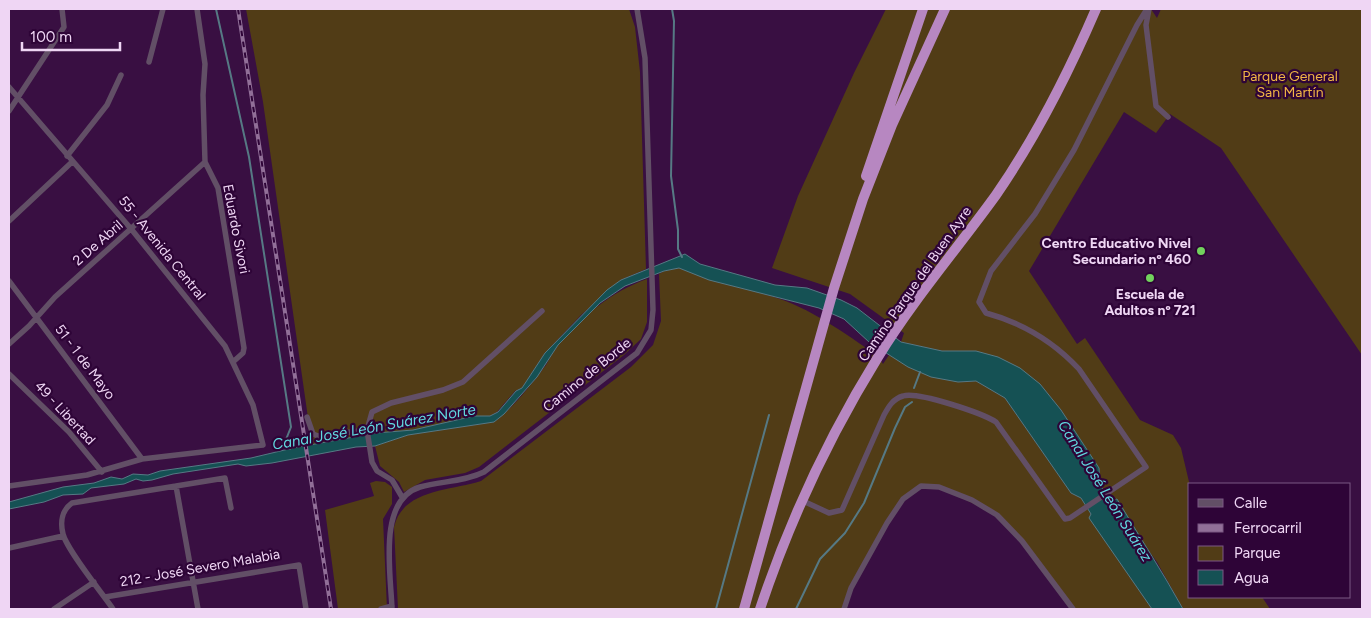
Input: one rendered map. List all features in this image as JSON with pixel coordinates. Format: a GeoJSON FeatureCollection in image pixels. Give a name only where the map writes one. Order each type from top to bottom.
{"type":"FeatureCollection","features":[{"type":"Feature","properties":{"kind":"highway"},"geometry":{"type":"LineString","coordinates":[[863,199],[872,156],[909,56],[923,9]]}},
{"type":"Feature","properties":{"kind":"highway"},"geometry":{"type":"LineString","coordinates":[[744,609],[834,288],[863,199],[892,125],[945,9]]}},
{"type":"Feature","properties":{"kind":"highway","name":"Camino Parque del Buen Ayre"},"geometry":{"type":"LineString","coordinates":[[760,609],[801,500],[834,431],[896,329],[995,195],[1022,154],[1064,80],[1096,9]]}},
{"type":"Feature","properties":{"kind":"highway"},"geometry":{"type":"LineString","coordinates":[[737,609],[757,560]]}},
{"type":"Feature","properties":{"kind":"highway"},"geometry":{"type":"LineString","coordinates":[[767,609],[777,560]]}},
{"type":"Feature","properties":{"kind":"street"},"geometry":{"type":"LineString","coordinates":[[9,111],[64,27],[62,9]]}},
{"type":"Feature","properties":{"kind":"street"},"geometry":{"type":"LineString","coordinates":[[149,62],[163,9]]}},
{"type":"Feature","properties":{"kind":"street","name":"Eduardo Sivori"},"geometry":{"type":"LineString","coordinates":[[197,9],[205,64],[203,95],[205,162],[218,188],[244,348],[243,353],[234,361]]}},
{"type":"Feature","properties":{"kind":"street","name":"Camino de Borde"},"geometry":{"type":"LineString","coordinates":[[402,497],[423,486],[463,479],[484,472],[637,353],[651,330],[653,310],[645,58],[643,31],[637,9]]}},
{"type":"Feature","properties":{"kind":"street"},"geometry":{"type":"LineString","coordinates":[[1148,9],[1146,25],[1156,106],[1168,117]]}},
{"type":"Feature","properties":{"kind":"street"},"geometry":{"type":"LineString","coordinates":[[801,500],[829,513],[842,510],[847,502],[873,434],[884,415],[893,401],[912,394],[975,413],[996,422],[1063,518],[1070,518],[1146,467],[1079,369],[1066,355],[1034,331],[1008,319],[986,313],[980,302],[991,271],[1035,214],[1074,150],[1137,25],[1148,9]]}},
{"type":"Feature","properties":{"kind":"street"},"geometry":{"type":"LineString","coordinates":[[68,156],[107,105],[121,75]]}},
{"type":"Feature","properties":{"kind":"street","name":"55 - Avenida Central"},"geometry":{"type":"LineString","coordinates":[[9,87],[132,230],[216,334],[234,361],[253,405],[263,445],[142,459]]}},
{"type":"Feature","properties":{"kind":"street"},"geometry":{"type":"LineString","coordinates":[[9,221],[72,162]]}},
{"type":"Feature","properties":{"kind":"street","name":"2 De Abril"},"geometry":{"type":"LineString","coordinates":[[9,344],[55,297],[132,230],[191,172],[205,162]]}},
{"type":"Feature","properties":{"kind":"street","name":"51 - 1 de Mayo"},"geometry":{"type":"LineString","coordinates":[[9,281],[142,459]]}},
{"type":"Feature","properties":{"kind":"street"},"geometry":{"type":"LineString","coordinates":[[381,609],[392,608],[390,528],[395,510],[402,497],[388,476],[374,467],[369,450],[367,431],[372,412],[383,406],[442,390],[463,382],[542,311]]}},
{"type":"Feature","properties":{"kind":"street","name":"49 - Libertad"},"geometry":{"type":"LineString","coordinates":[[9,374],[68,432],[102,472]]}},
{"type":"Feature","properties":{"kind":"street"},"geometry":{"type":"LineString","coordinates":[[307,417],[311,430],[318,436],[367,431]]}},
{"type":"Feature","properties":{"kind":"street"},"geometry":{"type":"LineString","coordinates":[[9,486],[102,472],[142,459]]}},
{"type":"Feature","properties":{"kind":"street"},"geometry":{"type":"LineString","coordinates":[[113,609],[63,536],[63,514],[66,507],[72,503],[224,478],[231,508]]}},
{"type":"Feature","properties":{"kind":"street"},"geometry":{"type":"LineString","coordinates":[[176,486],[198,609]]}},
{"type":"Feature","properties":{"kind":"street"},"geometry":{"type":"LineString","coordinates":[[844,609],[852,588],[887,523],[903,500],[921,486],[939,487],[972,500],[997,515],[1022,542],[1073,609]]}},
{"type":"Feature","properties":{"kind":"street"},"geometry":{"type":"LineString","coordinates":[[9,548],[63,536]]}},
{"type":"Feature","properties":{"kind":"street","name":"212 - José Severo Malabia"},"geometry":{"type":"LineString","coordinates":[[105,597],[299,565],[306,609]]}},
{"type":"Feature","properties":{"kind":"street"},"geometry":{"type":"LineString","coordinates":[[54,609],[94,582]]}},
{"type":"Feature","properties":{"kind":"green space"},"geometry":{"type":"Polygon","coordinates":[[[246,9],[629,9],[635,27],[640,72],[646,269],[621,280],[581,315],[545,353],[522,388],[515,391],[497,412],[490,416],[474,416],[413,430],[376,433],[312,446],[263,102],[246,9]]]}},
{"type":"Feature","properties":{"kind":"green space","name":"Parque General San Martín"},"geometry":{"type":"Polygon","coordinates":[[[886,9],[1151,9],[1157,18],[1161,9],[1362,9],[1362,355],[1221,148],[1170,114],[1156,133],[1124,112],[1029,271],[1077,344],[1085,338],[1140,420],[1173,435],[1181,448],[1189,483],[1188,598],[1263,598],[1270,609],[1183,609],[1157,562],[1100,485],[1099,468],[1061,410],[1040,384],[976,351],[942,351],[901,342],[904,333],[850,294],[772,268],[798,196],[854,73],[886,9]]]}},
{"type":"Feature","properties":{"kind":"green space"},"geometry":{"type":"Polygon","coordinates":[[[679,268],[771,296],[800,307],[827,322],[878,356],[883,364],[889,355],[959,382],[976,381],[1005,398],[1071,493],[1081,498],[1091,514],[1090,518],[1152,609],[1073,609],[1056,584],[997,515],[939,487],[921,486],[903,500],[851,588],[844,609],[398,609],[394,527],[399,515],[407,505],[417,498],[429,494],[481,481],[631,367],[653,345],[661,321],[659,274],[679,268]]]}},
{"type":"Feature","properties":{"kind":"green space"},"geometry":{"type":"Polygon","coordinates":[[[647,279],[647,322],[641,339],[624,355],[479,467],[465,473],[425,480],[404,492],[399,482],[380,466],[375,446],[408,435],[494,422],[522,395],[546,365],[558,345],[577,324],[609,298],[647,279]]]}},
{"type":"Feature","properties":{"kind":"green space"},"geometry":{"type":"Polygon","coordinates":[[[376,481],[385,482],[392,487],[392,504],[383,519],[387,609],[338,609],[325,510],[374,496],[370,483],[376,481]]]}},
{"type":"Feature","properties":{"kind":"water"},"geometry":{"type":"Polygon","coordinates":[[[685,254],[700,264],[775,285],[807,288],[841,300],[857,308],[901,342],[942,351],[976,351],[998,357],[1020,368],[1040,384],[1061,410],[1099,468],[1100,485],[1111,501],[1117,499],[1183,609],[1152,609],[1089,518],[1091,514],[1081,498],[1071,493],[1005,398],[976,381],[958,382],[931,377],[908,367],[869,342],[844,319],[819,308],[709,280],[679,268],[664,271],[625,286],[600,303],[558,345],[537,377],[504,414],[494,422],[408,435],[375,446],[356,447],[272,463],[246,466],[238,464],[173,474],[152,480],[143,481],[136,479],[124,484],[91,488],[83,494],[63,495],[44,502],[9,509],[9,502],[63,487],[94,483],[111,477],[122,479],[133,474],[148,475],[160,471],[251,458],[293,448],[376,433],[413,430],[474,416],[490,416],[498,412],[516,391],[522,388],[545,353],[607,290],[621,280],[685,254]]]}},
{"type":"Feature","properties":{"kind":"waterway","name":"Canal José León Suárez Norte"},"geometry":{"type":"LineString","coordinates":[[216,9],[249,157],[291,427],[285,442],[290,449]]}},
{"type":"Feature","properties":{"kind":"waterway"},"geometry":{"type":"LineString","coordinates":[[672,9],[674,21],[671,176],[678,230],[678,249],[682,257]]}},
{"type":"Feature","properties":{"kind":"waterway"},"geometry":{"type":"LineString","coordinates":[[914,388],[920,372]]}},
{"type":"Feature","properties":{"kind":"waterway"},"geometry":{"type":"LineString","coordinates":[[796,609],[820,559],[845,533],[864,503],[895,428],[905,407],[912,402]]}},
{"type":"Feature","properties":{"kind":"waterway"},"geometry":{"type":"LineString","coordinates":[[716,609],[769,415]]}},
{"type":"Feature","properties":{"kind":"railway"},"geometry":{"type":"LineString","coordinates":[[238,9],[331,609]]}},
{"type":"Feature","properties":{"kind":"place","name":"Centro Educativo Nivel Secundario nº 460"},"geometry":{"type":"Point","coordinates":[1201,251]}},
{"type":"Feature","properties":{"kind":"place","name":"Escuela de Adultos nº 721"},"geometry":{"type":"Point","coordinates":[1150,278]}},
{"type":"Feature","properties":{"kind":"water label","name":"Canal José León Suárez"},"geometry":{"type":"Point","coordinates":[1105,491]}}]}
